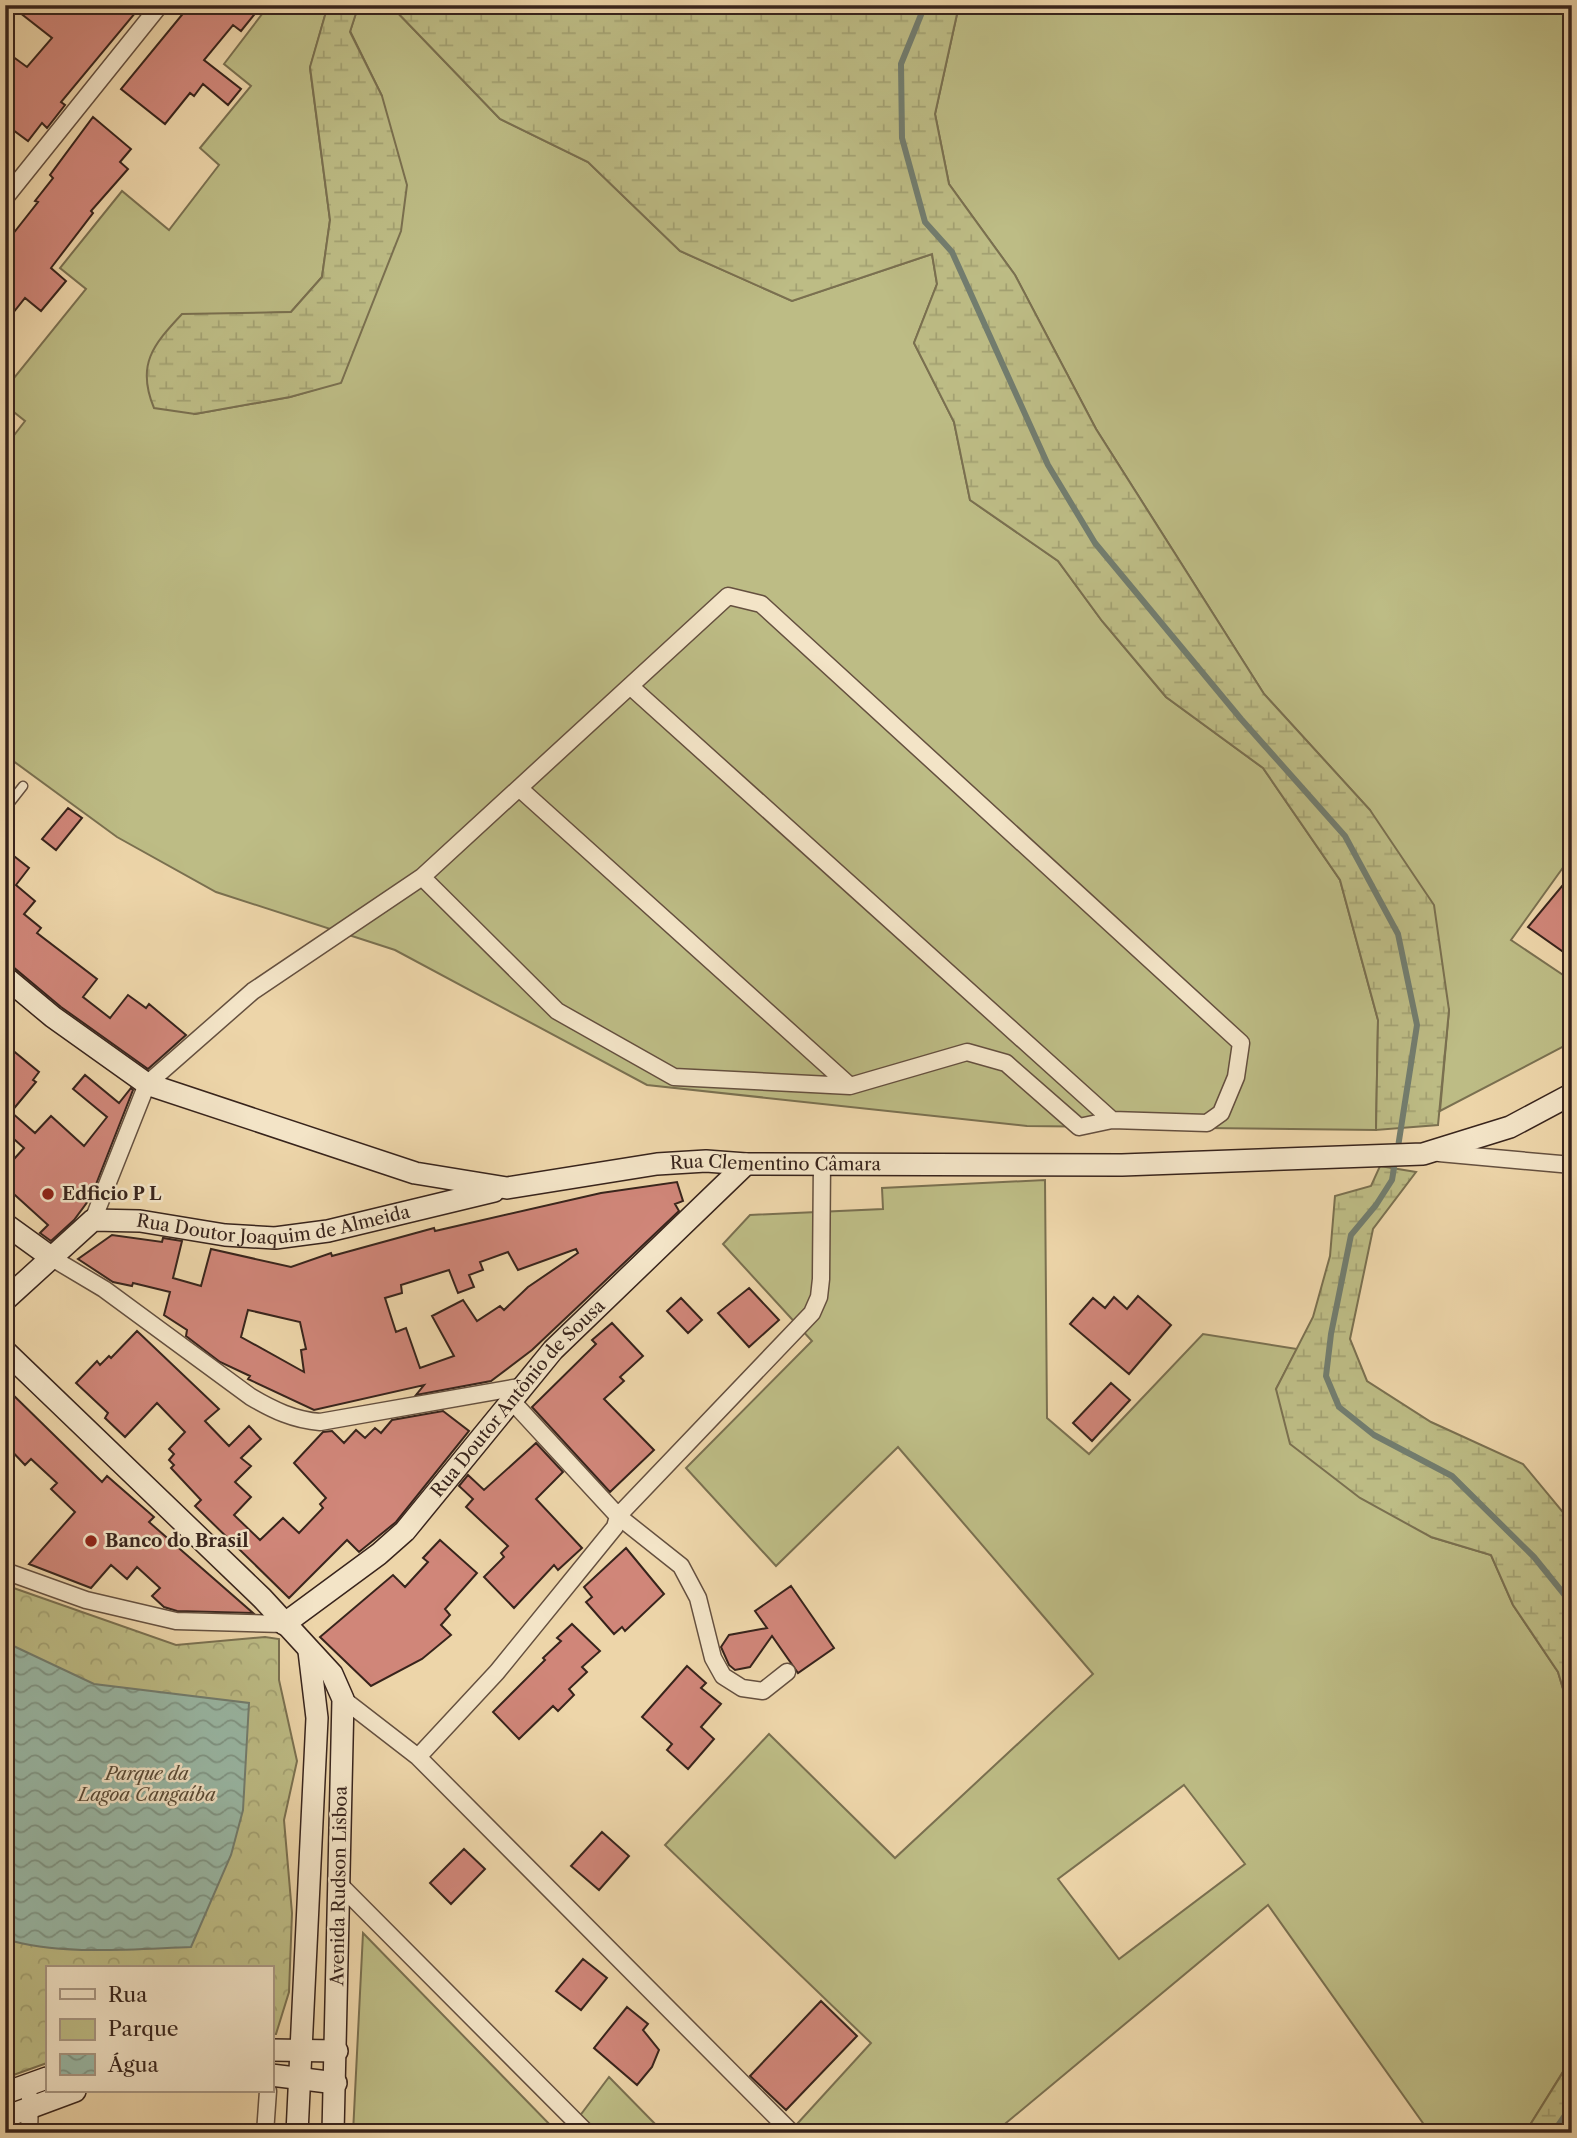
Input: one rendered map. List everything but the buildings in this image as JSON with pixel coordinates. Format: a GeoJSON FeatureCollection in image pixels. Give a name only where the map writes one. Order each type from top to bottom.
{"type":"FeatureCollection","features":[{"type":"Feature","properties":{"kind":"main road","name":"Rua Clementino Câmara"},"geometry":{"type":"LineString","coordinates":[[5,977],[53,1017],[147,1084],[415,1173],[507,1188],[657,1164],[706,1161],[746,1164],[822,1162],[1122,1165],[1428,1153],[1510,1127],[1572,1094]]}},
{"type":"Feature","properties":{"kind":"main road","name":"Rua Doutor Antônio de Sousa"},"geometry":{"type":"LineString","coordinates":[[284,1624],[379,1555],[405,1531],[514,1393],[646,1257],[746,1164]]}},
{"type":"Feature","properties":{"kind":"main road","name":"Rua Doutor Joaquim de Almeida"},"geometry":{"type":"LineString","coordinates":[[93,1220],[140,1221],[225,1235],[275,1238],[328,1231],[507,1188]]}},
{"type":"Feature","properties":{"kind":"main road"},"geometry":{"type":"LineString","coordinates":[[5,1300],[93,1220]]}},
{"type":"Feature","properties":{"kind":"main road"},"geometry":{"type":"LineString","coordinates":[[5,1224],[15,1243],[52,1258]]}},
{"type":"Feature","properties":{"kind":"main road","name":"Avenida Rudson Lisboa"},"geometry":{"type":"LineString","coordinates":[[5,1351],[262,1598],[332,1674],[343,1699],[337,2051],[332,2133]]}},
{"type":"Feature","properties":{"kind":"main road","name":"Avenida Rudson Lisboa"},"geometry":{"type":"LineString","coordinates":[[297,2133],[317,1718],[310,1651]]}},
{"type":"Feature","properties":{"kind":"main road"},"geometry":{"type":"LineString","coordinates":[[273,2050],[337,2051]]}},
{"type":"Feature","properties":{"kind":"main road"},"geometry":{"type":"LineString","coordinates":[[273,2075],[336,2083]]}},
{"type":"Feature","properties":{"kind":"main road"},"geometry":{"type":"LineString","coordinates":[[5,2093],[37,2081]]}},
{"type":"Feature","properties":{"kind":"main road"},"geometry":{"type":"LineString","coordinates":[[5,2117],[72,2092]]}},
{"type":"Feature","properties":{"kind":"street"},"geometry":{"type":"LineString","coordinates":[[5,198],[160,5]]}},
{"type":"Feature","properties":{"kind":"street"},"geometry":{"type":"LineString","coordinates":[[93,1220],[147,1084],[243,999],[422,877],[728,596],[761,604],[1241,1043],[1236,1077],[1221,1113],[1207,1123],[1112,1120],[1079,1127],[1006,1063],[967,1052],[850,1086],[674,1077],[557,1011],[422,877]]}},
{"type":"Feature","properties":{"kind":"street"},"geometry":{"type":"LineString","coordinates":[[630,686],[1112,1120]]}},
{"type":"Feature","properties":{"kind":"street"},"geometry":{"type":"LineString","coordinates":[[519,788],[850,1086]]}},
{"type":"Feature","properties":{"kind":"street"},"geometry":{"type":"LineString","coordinates":[[1428,1153],[1572,1165]]}},
{"type":"Feature","properties":{"kind":"street"},"geometry":{"type":"LineString","coordinates":[[418,1757],[497,1672],[615,1527],[618,1516],[812,1313],[819,1297],[821,1279],[822,1162]]}},
{"type":"Feature","properties":{"kind":"street"},"geometry":{"type":"LineString","coordinates":[[52,1258],[104,1289],[251,1397],[272,1409],[303,1420],[320,1422],[514,1393],[618,1516],[681,1566],[698,1598],[713,1658],[723,1676],[742,1688],[763,1691],[788,1672]]}},
{"type":"Feature","properties":{"kind":"street"},"geometry":{"type":"LineString","coordinates":[[5,1571],[86,1600],[177,1621],[284,1624]]}},
{"type":"Feature","properties":{"kind":"street"},"geometry":{"type":"LineString","coordinates":[[343,1699],[418,1757],[792,2133]]}},
{"type":"Feature","properties":{"kind":"street"},"geometry":{"type":"LineString","coordinates":[[338,1883],[587,2133]]}},
{"type":"Feature","properties":{"kind":"street"},"geometry":{"type":"LineString","coordinates":[[30,2133],[31,2107],[37,2081]]}},
{"type":"Feature","properties":{"kind":"street"},"geometry":{"type":"LineString","coordinates":[[265,2133],[268,2092]]}},
{"type":"Feature","properties":{"kind":"lane"},"geometry":{"type":"LineString","coordinates":[[5,809],[23,786]]}},
{"type":"Feature","properties":{"kind":"green space"},"geometry":{"type":"Polygon","coordinates":[[[269,5],[328,5],[310,68],[330,220],[322,277],[291,312],[244,314],[195,414],[290,397],[341,382],[368,310],[382,96],[350,31],[358,7],[395,10],[500,119],[588,162],[680,251],[792,301],[932,254],[937,284],[914,343],[954,422],[970,500],[1058,561],[1102,621],[1166,697],[1263,768],[1340,880],[1378,1020],[1376,1130],[1027,1126],[647,1085],[395,950],[216,892],[117,837],[5,755],[5,447],[25,421],[5,405],[5,389],[86,289],[60,268],[122,191],[169,230],[219,165],[200,148],[251,86],[224,64],[269,5]]]}},
{"type":"Feature","properties":{"kind":"green space"},"geometry":{"type":"Polygon","coordinates":[[[328,5],[959,5],[935,114],[949,184],[1015,275],[1096,429],[1264,694],[1370,810],[1434,905],[1449,1010],[1438,1125],[1376,1130],[1378,1020],[1340,880],[1263,768],[1166,697],[1102,621],[1058,561],[970,500],[954,422],[914,343],[937,284],[932,254],[792,301],[680,251],[588,162],[500,119],[395,10],[358,7],[350,32],[382,96],[407,185],[401,231],[341,383],[290,397],[195,414],[154,408],[147,380],[150,356],[182,314],[291,312],[322,277],[330,220],[310,67],[328,5]]]}},
{"type":"Feature","properties":{"kind":"green space"},"geometry":{"type":"Polygon","coordinates":[[[959,5],[1572,5],[1572,855],[1511,940],[1572,981],[1572,1042],[1440,1111],[1449,1010],[1370,810],[1264,694],[1096,429],[1015,275],[949,184],[935,114],[959,5]]]}},
{"type":"Feature","properties":{"kind":"green space"},"geometry":{"type":"Polygon","coordinates":[[[1380,1166],[1416,1172],[1373,1229],[1350,1339],[1367,1381],[1431,1422],[1523,1464],[1572,1523],[1572,1719],[1558,1672],[1513,1605],[1491,1555],[1431,1537],[1360,1498],[1290,1444],[1276,1389],[1313,1317],[1330,1256],[1335,1196],[1371,1186],[1380,1166]]]}},
{"type":"Feature","properties":{"kind":"green space"},"geometry":{"type":"Polygon","coordinates":[[[1045,1180],[1047,1418],[1089,1454],[1203,1334],[1297,1349],[1276,1389],[1431,1537],[1491,1555],[1513,1605],[1558,1672],[1572,1719],[1572,2057],[1525,2133],[1430,2133],[1268,1905],[994,2133],[806,2133],[797,2124],[871,2043],[665,1845],[769,1734],[895,1858],[1093,1674],[898,1447],[776,1566],[686,1468],[812,1341],[723,1244],[750,1215],[883,1209],[882,1188],[1045,1180]],[[1184,1785],[1058,1879],[1119,1959],[1245,1864],[1184,1785]]]}},
{"type":"Feature","properties":{"kind":"green space","name":"Parque da Lagoa Cangaíba"},"geometry":{"type":"Polygon","coordinates":[[[5,1585],[176,1645],[265,1637],[279,1639],[279,1680],[297,1761],[284,1820],[292,1913],[289,1992],[276,2034],[273,2034],[273,1966],[46,1966],[46,2063],[5,2078],[5,1585]]]}},
{"type":"Feature","properties":{"kind":"green space"},"geometry":{"type":"Polygon","coordinates":[[[363,1933],[558,2133],[353,2133],[363,1933]]]}},
{"type":"Feature","properties":{"kind":"green space"},"geometry":{"type":"Polygon","coordinates":[[[1572,2057],[1572,2133],[1525,2133],[1570,2061],[1572,2057]]]}},
{"type":"Feature","properties":{"kind":"green space"},"geometry":{"type":"Polygon","coordinates":[[[609,2077],[664,2133],[567,2133],[609,2077]]]}},
{"type":"Feature","properties":{"kind":"water"},"geometry":{"type":"Polygon","coordinates":[[[5,1642],[94,1684],[249,1703],[243,1810],[231,1855],[191,1947],[73,1950],[5,1939],[5,1642]]]}},
{"type":"Feature","properties":{"kind":"waterway"},"geometry":{"type":"LineString","coordinates":[[925,5],[901,64],[902,138],[925,222],[952,252],[1048,465],[1095,543],[1241,719],[1345,836],[1398,934],[1417,1025],[1398,1147]]}},
{"type":"Feature","properties":{"kind":"waterway"},"geometry":{"type":"LineString","coordinates":[[1394,1168],[1392,1180],[1376,1205],[1351,1235],[1331,1334],[1326,1376],[1339,1407],[1374,1435],[1452,1476],[1534,1557],[1572,1604]]}},
{"type":"Feature","properties":{"kind":"waterway"},"geometry":{"type":"LineString","coordinates":[[1553,2133],[1572,2105]]}},
{"type":"Feature","properties":{"kind":"place","name":"Edficio P L"},"geometry":{"type":"Point","coordinates":[48,1194]}},
{"type":"Feature","properties":{"kind":"place","name":"Banco do Brasil"},"geometry":{"type":"Point","coordinates":[91,1541]}}]}
